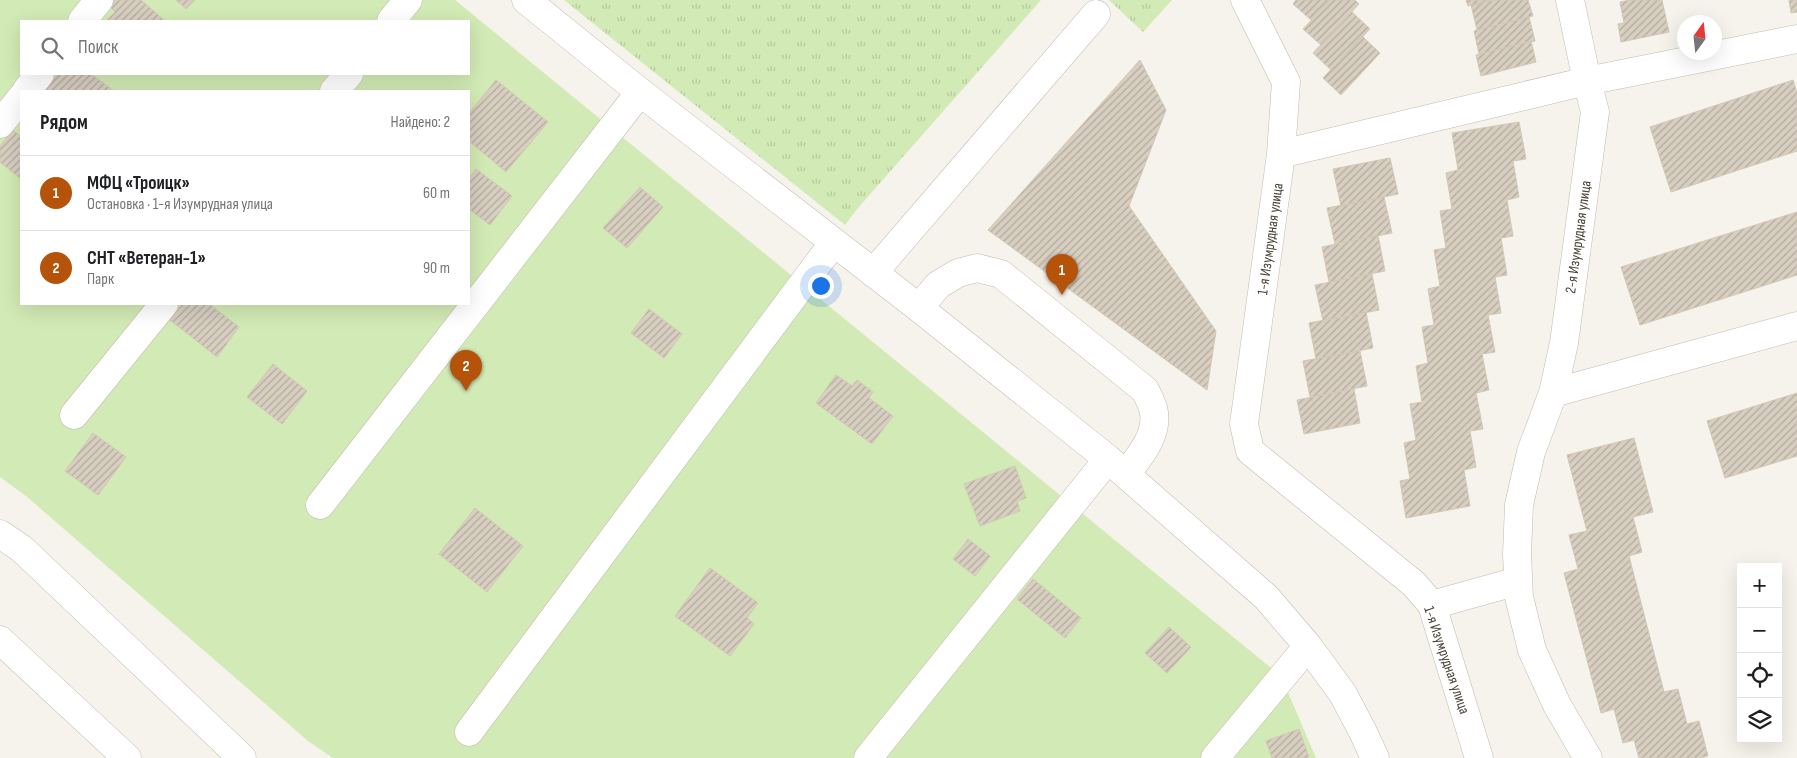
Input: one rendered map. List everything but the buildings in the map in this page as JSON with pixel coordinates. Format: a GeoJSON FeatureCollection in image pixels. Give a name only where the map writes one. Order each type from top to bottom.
{"type":"FeatureCollection","features":[{"type":"Feature","properties":{"kind":"street"},"geometry":{"type":"LineString","coordinates":[[83,20],[99,0]]}},
{"type":"Feature","properties":{"kind":"street"},"geometry":{"type":"LineString","coordinates":[[392,20],[408,0]]}},
{"type":"Feature","properties":{"kind":"street"},"geometry":{"type":"LineString","coordinates":[[526,0],[640,92],[919,308],[1117,467],[1266,596],[1308,646],[1343,694],[1374,758]]}},
{"type":"Feature","properties":{"kind":"street","name":"1-я Изумрудная улица"},"geometry":{"type":"LineString","coordinates":[[1245,0],[1286,82],[1282,154],[1244,424],[1250,451],[1414,584],[1432,605],[1479,758]]}},
{"type":"Feature","properties":{"kind":"street","name":"2-я Изумрудная улица"},"geometry":{"type":"LineString","coordinates":[[1570,0],[1586,81],[1595,112],[1564,343],[1553,393],[1531,452],[1519,505],[1517,554],[1519,597],[1532,650],[1556,705],[1588,758]]}},
{"type":"Feature","properties":{"kind":"street"},"geometry":{"type":"LineString","coordinates":[[873,273],[1096,14]]}},
{"type":"Feature","properties":{"kind":"street"},"geometry":{"type":"LineString","coordinates":[[1282,154],[1586,81],[1797,39]]}},
{"type":"Feature","properties":{"kind":"street"},"geometry":{"type":"LineString","coordinates":[[27,90],[39,75]]}},
{"type":"Feature","properties":{"kind":"street"},"geometry":{"type":"LineString","coordinates":[[335,90],[347,75]]}},
{"type":"Feature","properties":{"kind":"street"},"geometry":{"type":"LineString","coordinates":[[320,505],[640,92]]}},
{"type":"Feature","properties":{"kind":"street"},"geometry":{"type":"LineString","coordinates":[[0,124],[20,99]]}},
{"type":"Feature","properties":{"kind":"street"},"geometry":{"type":"LineString","coordinates":[[469,732],[834,242]]}},
{"type":"Feature","properties":{"kind":"street"},"geometry":{"type":"LineString","coordinates":[[868,758],[1117,467],[1147,446],[1153,430],[1154,410],[1145,390],[1001,274],[977,268],[958,273],[938,285],[919,308]]}},
{"type":"Feature","properties":{"kind":"street"},"geometry":{"type":"LineString","coordinates":[[74,415],[163,305]]}},
{"type":"Feature","properties":{"kind":"street"},"geometry":{"type":"LineString","coordinates":[[1553,393],[1797,326]]}},
{"type":"Feature","properties":{"kind":"street"},"geometry":{"type":"LineString","coordinates":[[0,534],[22,549],[242,758]]}},
{"type":"Feature","properties":{"kind":"street"},"geometry":{"type":"LineString","coordinates":[[1432,605],[1518,581]]}},
{"type":"Feature","properties":{"kind":"street"},"geometry":{"type":"LineString","coordinates":[[0,640],[127,758]]}},
{"type":"Feature","properties":{"kind":"street"},"geometry":{"type":"LineString","coordinates":[[1215,758],[1308,646]]}},
{"type":"Feature","properties":{"kind":"green space"},"geometry":{"type":"Polygon","coordinates":[[[0,0],[455,0],[1281,676],[1316,758],[333,758],[308,741],[26,496],[0,477],[0,0]]]}},
{"type":"Feature","properties":{"kind":"green space"},"geometry":{"type":"Polygon","coordinates":[[[564,0],[1041,0],[845,225],[564,0]]]}},
{"type":"Feature","properties":{"kind":"green space"},"geometry":{"type":"Polygon","coordinates":[[[1109,0],[1172,0],[1143,32],[1109,0]]]}},
{"type":"Feature","properties":{"kind":"place","name":"МФЦ «Троицк»"},"geometry":{"type":"Point","coordinates":[1062,295]}},
{"type":"Feature","properties":{"kind":"place","name":"СНТ «Ветеран-1»"},"geometry":{"type":"Point","coordinates":[466,391]}}]}
